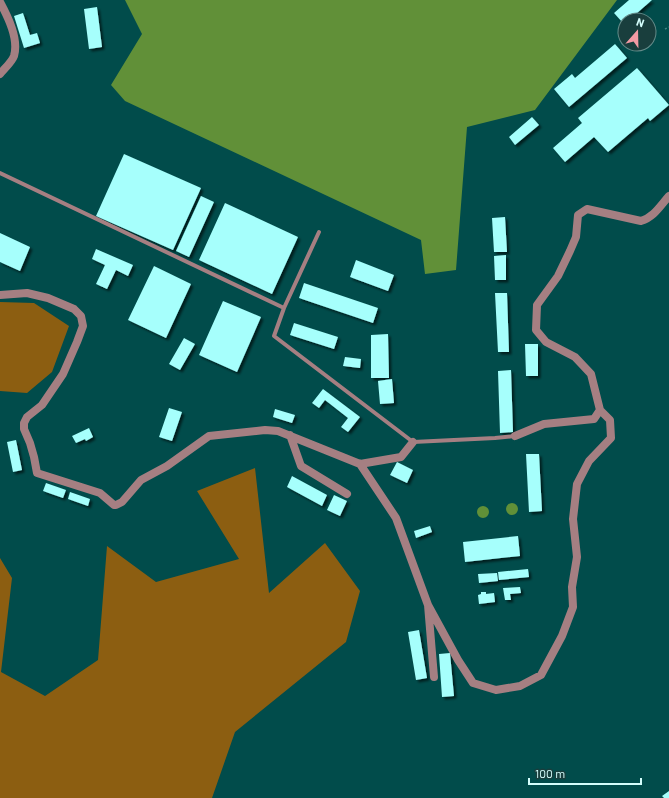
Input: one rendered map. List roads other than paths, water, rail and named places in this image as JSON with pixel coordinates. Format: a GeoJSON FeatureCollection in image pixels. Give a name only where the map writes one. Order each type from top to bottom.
{"type":"FeatureCollection","features":[{"type":"Feature","properties":{"kind":"street"},"geometry":{"type":"LineString","coordinates":[[0,2],[6,13],[15,41],[14,58],[0,74]]}},
{"type":"Feature","properties":{"kind":"street"},"geometry":{"type":"LineString","coordinates":[[360,464],[396,518],[428,605],[458,660],[473,683],[496,690],[520,686],[541,675],[562,636],[573,607],[572,588],[577,557],[573,519],[577,484],[589,461],[611,438],[610,420],[600,410],[591,374],[575,358],[546,342],[536,330],[537,305],[558,276],[570,251],[576,237],[578,215],[588,209],[641,221],[649,218],[655,213],[669,196]]}},
{"type":"Feature","properties":{"kind":"street"},"geometry":{"type":"LineString","coordinates":[[0,295],[27,293],[48,298],[74,309],[81,316],[83,326],[63,374],[42,405],[27,417],[24,423],[24,429],[30,443],[36,471],[39,475],[100,493],[111,504],[116,505],[122,502],[141,480],[167,466],[209,436],[265,430],[278,431],[360,464],[401,457],[413,442]]}},
{"type":"Feature","properties":{"kind":"street"},"geometry":{"type":"LineString","coordinates":[[515,436],[544,424],[594,419],[600,410]]}},
{"type":"Feature","properties":{"kind":"street"},"geometry":{"type":"LineString","coordinates":[[290,435],[301,466],[347,494]]}},
{"type":"Feature","properties":{"kind":"street"},"geometry":{"type":"LineString","coordinates":[[428,605],[434,677]]}},
{"type":"Feature","properties":{"kind":"lane"},"geometry":{"type":"LineString","coordinates":[[0,173],[284,308]]}},
{"type":"Feature","properties":{"kind":"lane"},"geometry":{"type":"LineString","coordinates":[[320,232],[284,308],[274,336],[413,442],[515,436]]}}]}
